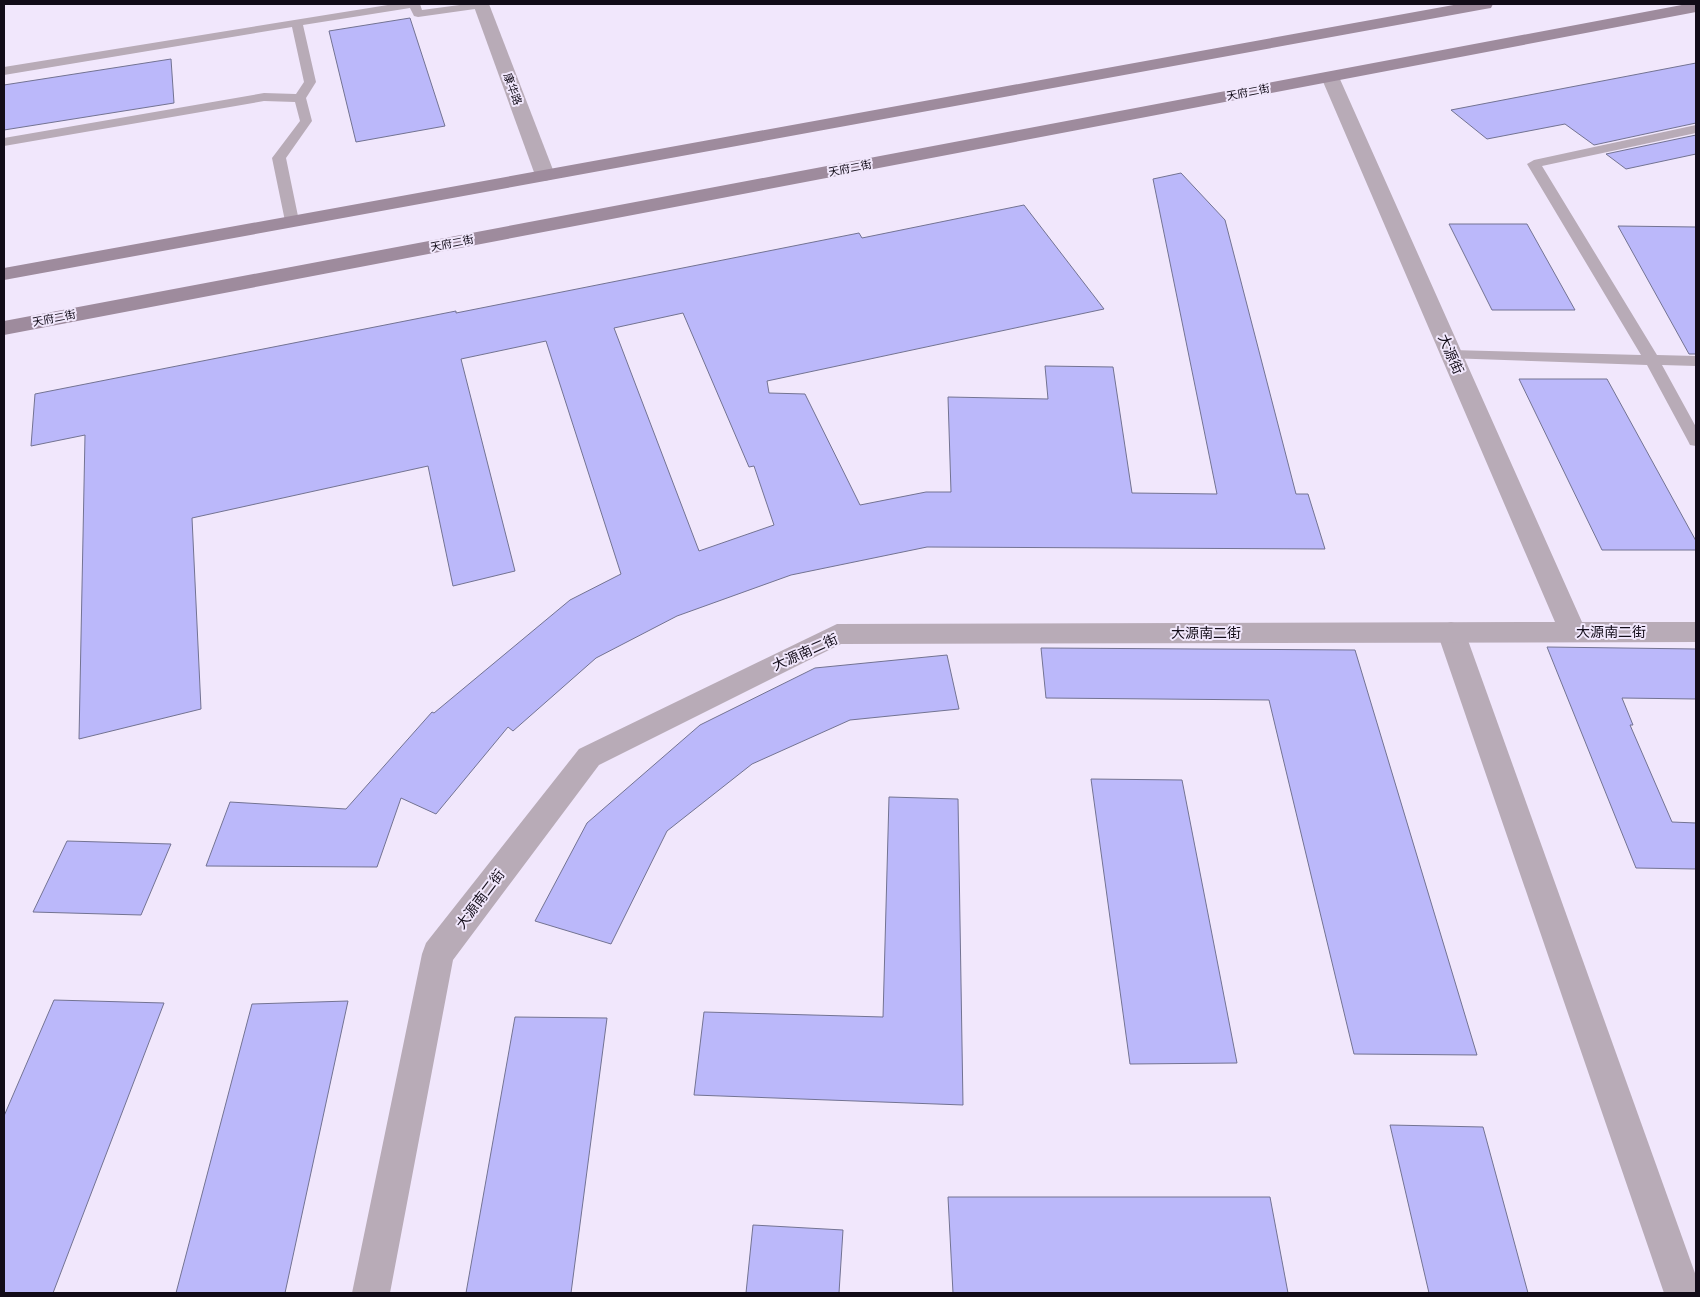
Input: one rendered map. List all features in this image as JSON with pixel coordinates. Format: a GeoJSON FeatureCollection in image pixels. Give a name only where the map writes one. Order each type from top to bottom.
{"type":"FeatureCollection","features":[{"type":"Feature","properties":{"kind":"main road"},"geometry":{"type":"LineString","coordinates":[[4,274],[1480,4]]}},
{"type":"Feature","properties":{"kind":"main road","name":"天府二街"},"geometry":{"type":"LineString","coordinates":[[4,328],[1696,7]]}},
{"type":"Feature","properties":{"kind":"street","name":"康华路"},"geometry":{"type":"LineString","coordinates":[[481,4],[545,175]]}},
{"type":"Feature","properties":{"kind":"street","name":"大源街"},"geometry":{"type":"LineString","coordinates":[[1330,77],[1573,632]]}},
{"type":"Feature","properties":{"kind":"street"},"geometry":{"type":"LineString","coordinates":[[1451,632],[1683,1293]]}},
{"type":"Feature","properties":{"kind":"street","name":"大源南二街"},"geometry":{"type":"LineString","coordinates":[[372,1293],[438,954],[589,757],[837,634],[1696,632]]}},
{"type":"Feature","properties":{"kind":"lane"},"geometry":{"type":"LineString","coordinates":[[4,71],[414,4],[418,14],[481,4]]}},
{"type":"Feature","properties":{"kind":"lane"},"geometry":{"type":"LineString","coordinates":[[292,221],[279,158],[306,121],[300,98],[310,82],[297,23]]}},
{"type":"Feature","properties":{"kind":"lane"},"geometry":{"type":"LineString","coordinates":[[4,142],[264,97],[300,98]]}},
{"type":"Feature","properties":{"kind":"lane"},"geometry":{"type":"LineString","coordinates":[[1696,128],[1534,164],[1652,360],[1696,441]]}},
{"type":"Feature","properties":{"kind":"lane"},"geometry":{"type":"LineString","coordinates":[[1452,355],[1696,361]]}},
{"type":"Feature","properties":{"kind":"building"},"geometry":{"type":"Polygon","coordinates":[[[410,18],[445,126],[356,142],[329,31],[410,18]]]}},
{"type":"Feature","properties":{"kind":"building"},"geometry":{"type":"Polygon","coordinates":[[[171,59],[174,103],[4,130],[4,85],[171,59]]]}},
{"type":"Feature","properties":{"kind":"building"},"geometry":{"type":"Polygon","coordinates":[[[1696,63],[1696,123],[1594,145],[1565,124],[1487,139],[1451,110],[1696,63]]]}},
{"type":"Feature","properties":{"kind":"building"},"geometry":{"type":"Polygon","coordinates":[[[1696,135],[1696,154],[1626,169],[1606,154],[1696,135]]]}},
{"type":"Feature","properties":{"kind":"building"},"geometry":{"type":"Polygon","coordinates":[[[1181,173],[1225,220],[1296,494],[1308,494],[1325,549],[927,547],[791,575],[677,616],[596,658],[513,731],[508,727],[436,814],[401,798],[377,867],[206,866],[230,802],[346,809],[432,712],[434,713],[570,600],[621,574],[546,341],[461,359],[515,571],[453,586],[428,466],[192,518],[201,709],[79,739],[85,435],[31,446],[35,394],[859,233],[862,238],[1024,205],[1104,309],[767,381],[769,393],[805,394],[860,505],[926,492],[951,492],[948,397],[1048,399],[1045,366],[1113,367],[1132,493],[1217,494],[1153,179],[1181,173]],[[683,313],[614,328],[699,551],[774,525],[754,466],[749,467],[683,313]]]}},
{"type":"Feature","properties":{"kind":"building"},"geometry":{"type":"Polygon","coordinates":[[[1449,224],[1527,224],[1575,310],[1492,310],[1449,224]]]}},
{"type":"Feature","properties":{"kind":"building"},"geometry":{"type":"Polygon","coordinates":[[[1618,226],[1696,227],[1696,354],[1689,354],[1618,226]]]}},
{"type":"Feature","properties":{"kind":"building"},"geometry":{"type":"Polygon","coordinates":[[[1519,379],[1607,379],[1696,541],[1696,550],[1602,550],[1519,379]]]}},
{"type":"Feature","properties":{"kind":"building"},"geometry":{"type":"Polygon","coordinates":[[[1547,647],[1696,649],[1696,699],[1622,698],[1633,725],[1630,725],[1672,822],[1696,823],[1696,869],[1636,868],[1547,647]]]}},
{"type":"Feature","properties":{"kind":"building"},"geometry":{"type":"Polygon","coordinates":[[[1041,648],[1355,650],[1477,1055],[1354,1054],[1269,700],[1046,698],[1041,648]]]}},
{"type":"Feature","properties":{"kind":"building"},"geometry":{"type":"Polygon","coordinates":[[[947,655],[959,709],[850,720],[752,764],[667,831],[611,944],[535,921],[587,823],[700,725],[815,668],[947,655]]]}},
{"type":"Feature","properties":{"kind":"building"},"geometry":{"type":"Polygon","coordinates":[[[1091,779],[1182,780],[1237,1063],[1130,1064],[1091,779]]]}},
{"type":"Feature","properties":{"kind":"building"},"geometry":{"type":"Polygon","coordinates":[[[889,797],[958,799],[963,1105],[694,1095],[704,1012],[883,1017],[889,797]]]}},
{"type":"Feature","properties":{"kind":"building"},"geometry":{"type":"Polygon","coordinates":[[[67,841],[171,844],[141,915],[33,912],[67,841]]]}},
{"type":"Feature","properties":{"kind":"building"},"geometry":{"type":"Polygon","coordinates":[[[54,1000],[164,1003],[53,1293],[4,1293],[4,1116],[54,1000]]]}},
{"type":"Feature","properties":{"kind":"building"},"geometry":{"type":"Polygon","coordinates":[[[348,1001],[285,1293],[176,1293],[252,1004],[348,1001]]]}},
{"type":"Feature","properties":{"kind":"building"},"geometry":{"type":"Polygon","coordinates":[[[515,1017],[607,1018],[571,1293],[466,1293],[515,1017]]]}},
{"type":"Feature","properties":{"kind":"building"},"geometry":{"type":"Polygon","coordinates":[[[1390,1125],[1483,1127],[1528,1293],[1429,1293],[1390,1125]]]}},
{"type":"Feature","properties":{"kind":"building"},"geometry":{"type":"Polygon","coordinates":[[[948,1197],[1270,1197],[1288,1293],[953,1293],[948,1197]]]}},
{"type":"Feature","properties":{"kind":"building"},"geometry":{"type":"Polygon","coordinates":[[[753,1225],[843,1230],[839,1293],[746,1293],[753,1225]]]}}]}
